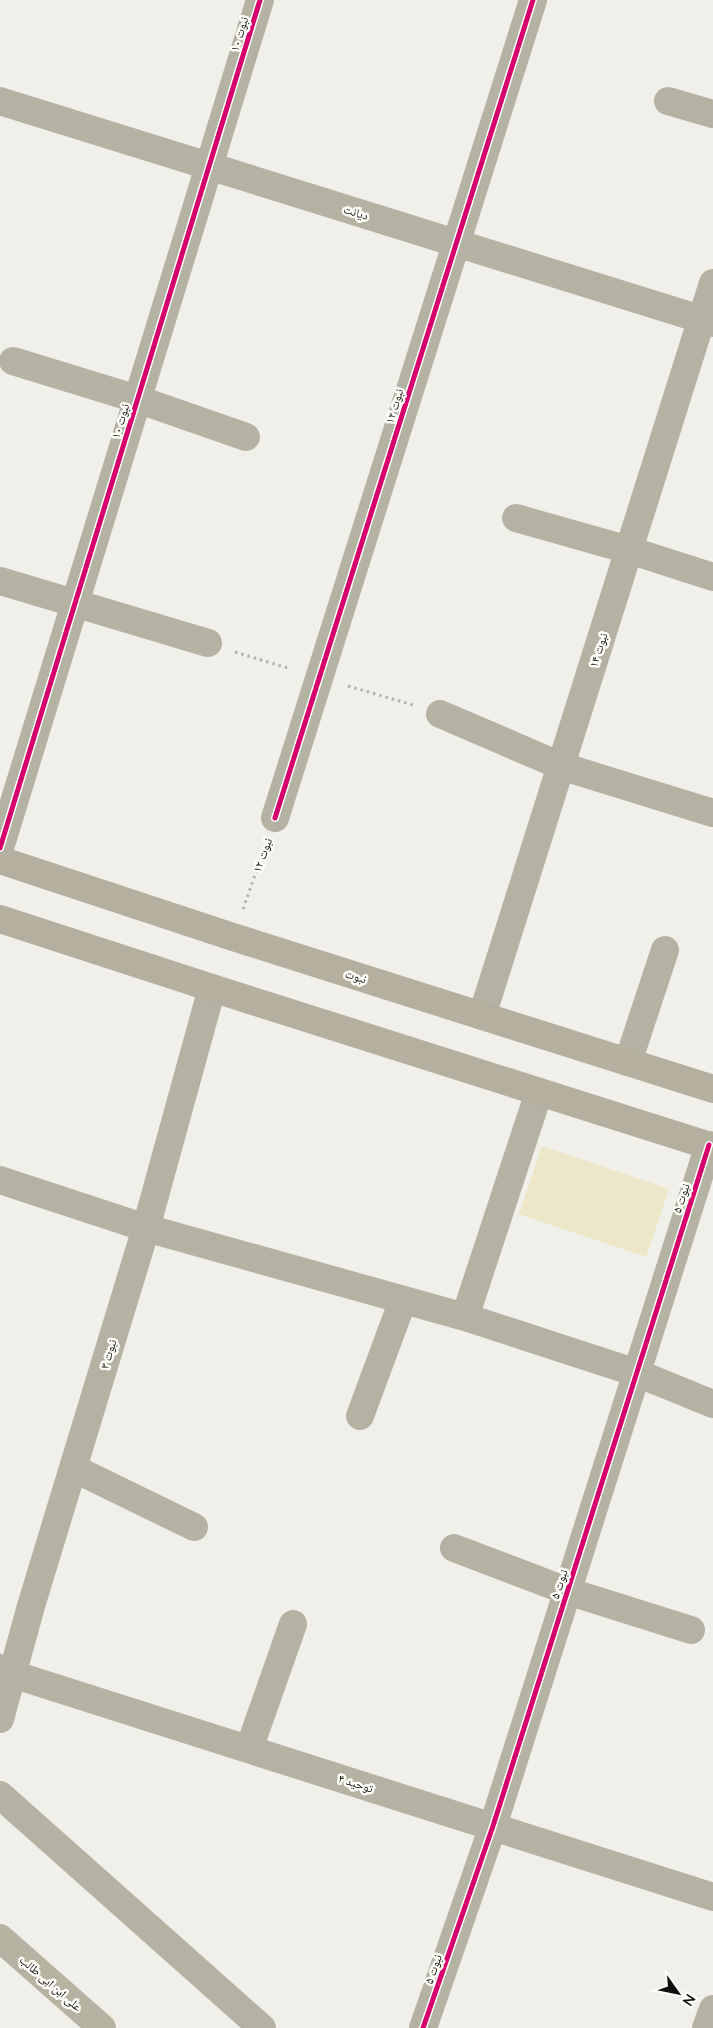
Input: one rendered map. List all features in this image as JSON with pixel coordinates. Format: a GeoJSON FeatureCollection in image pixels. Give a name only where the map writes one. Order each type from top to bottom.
{"type":"FeatureCollection","features":[{"type":"Feature","properties":{"kind":"main road","name":"نبوت"},"geometry":{"type":"LineString","coordinates":[[0,860],[233,937],[713,1089]]}},
{"type":"Feature","properties":{"kind":"main road"},"geometry":{"type":"LineString","coordinates":[[0,919],[711,1146]]}},
{"type":"Feature","properties":{"kind":"main road","name":"علی ابن ابی طالب"},"geometry":{"type":"LineString","coordinates":[[0,1938],[102,2028]]}},
{"type":"Feature","properties":{"kind":"street","name":"نبوت ۱۰"},"geometry":{"type":"LineString","coordinates":[[0,848],[260,0]]}},
{"type":"Feature","properties":{"kind":"street","name":"نبوت ۱۲"},"geometry":{"type":"LineString","coordinates":[[275,818],[533,0]]}},
{"type":"Feature","properties":{"kind":"street","name":"دیانت"},"geometry":{"type":"LineString","coordinates":[[0,101],[708,321]]}},
{"type":"Feature","properties":{"kind":"street"},"geometry":{"type":"LineString","coordinates":[[668,101],[713,114]]}},
{"type":"Feature","properties":{"kind":"street","name":"نبوت ۱۴"},"geometry":{"type":"LineString","coordinates":[[482,1016],[629,550],[708,321],[713,283]]}},
{"type":"Feature","properties":{"kind":"street"},"geometry":{"type":"LineString","coordinates":[[13,361],[137,399],[246,437]]}},
{"type":"Feature","properties":{"kind":"street"},"geometry":{"type":"LineString","coordinates":[[516,518],[629,550],[713,577]]}},
{"type":"Feature","properties":{"kind":"street"},"geometry":{"type":"LineString","coordinates":[[0,582],[208,643]]}},
{"type":"Feature","properties":{"kind":"street"},"geometry":{"type":"LineString","coordinates":[[440,714],[561,766],[713,814]]}},
{"type":"Feature","properties":{"kind":"street"},"geometry":{"type":"LineString","coordinates":[[628,1062],[665,950]]}},
{"type":"Feature","properties":{"kind":"street","name":"نبوت ۳"},"geometry":{"type":"LineString","coordinates":[[0,1719],[6,1671],[73,1468],[146,1228],[212,988]]}},
{"type":"Feature","properties":{"kind":"street"},"geometry":{"type":"LineString","coordinates":[[464,1317],[539,1092]]}},
{"type":"Feature","properties":{"kind":"street","name":"نبوت ۵"},"geometry":{"type":"LineString","coordinates":[[424,2028],[492,1826],[711,1146]]}},
{"type":"Feature","properties":{"kind":"street"},"geometry":{"type":"LineString","coordinates":[[0,1180],[146,1228],[464,1317],[637,1373],[713,1404]]}},
{"type":"Feature","properties":{"kind":"street"},"geometry":{"type":"LineString","coordinates":[[360,1416],[403,1300]]}},
{"type":"Feature","properties":{"kind":"street"},"geometry":{"type":"LineString","coordinates":[[73,1468],[194,1527]]}},
{"type":"Feature","properties":{"kind":"street"},"geometry":{"type":"LineString","coordinates":[[454,1548],[567,1591],[691,1630]]}},
{"type":"Feature","properties":{"kind":"street"},"geometry":{"type":"LineString","coordinates":[[249,1749],[293,1624]]}},
{"type":"Feature","properties":{"kind":"street","name":"توحید ۴"},"geometry":{"type":"LineString","coordinates":[[6,1671],[713,1897]]}},
{"type":"Feature","properties":{"kind":"street"},"geometry":{"type":"LineString","coordinates":[[0,1795],[262,2028]]}},
{"type":"Feature","properties":{"kind":"street"},"geometry":{"type":"LineString","coordinates":[[706,2028],[713,2009]]}},
{"type":"Feature","properties":{"kind":"shaded area"},"geometry":{"type":"Polygon","coordinates":[[[542,1146],[669,1189],[646,1257],[519,1214],[542,1146]]]}},
{"type":"Feature","properties":{"kind":"cycle path"},"geometry":{"type":"LineString","coordinates":[[0,848],[260,0]]}},
{"type":"Feature","properties":{"kind":"cycle path"},"geometry":{"type":"LineString","coordinates":[[275,818],[533,0]]}},
{"type":"Feature","properties":{"kind":"cycle path"},"geometry":{"type":"LineString","coordinates":[[423,2028],[493,1826],[709,1145]]}}]}
